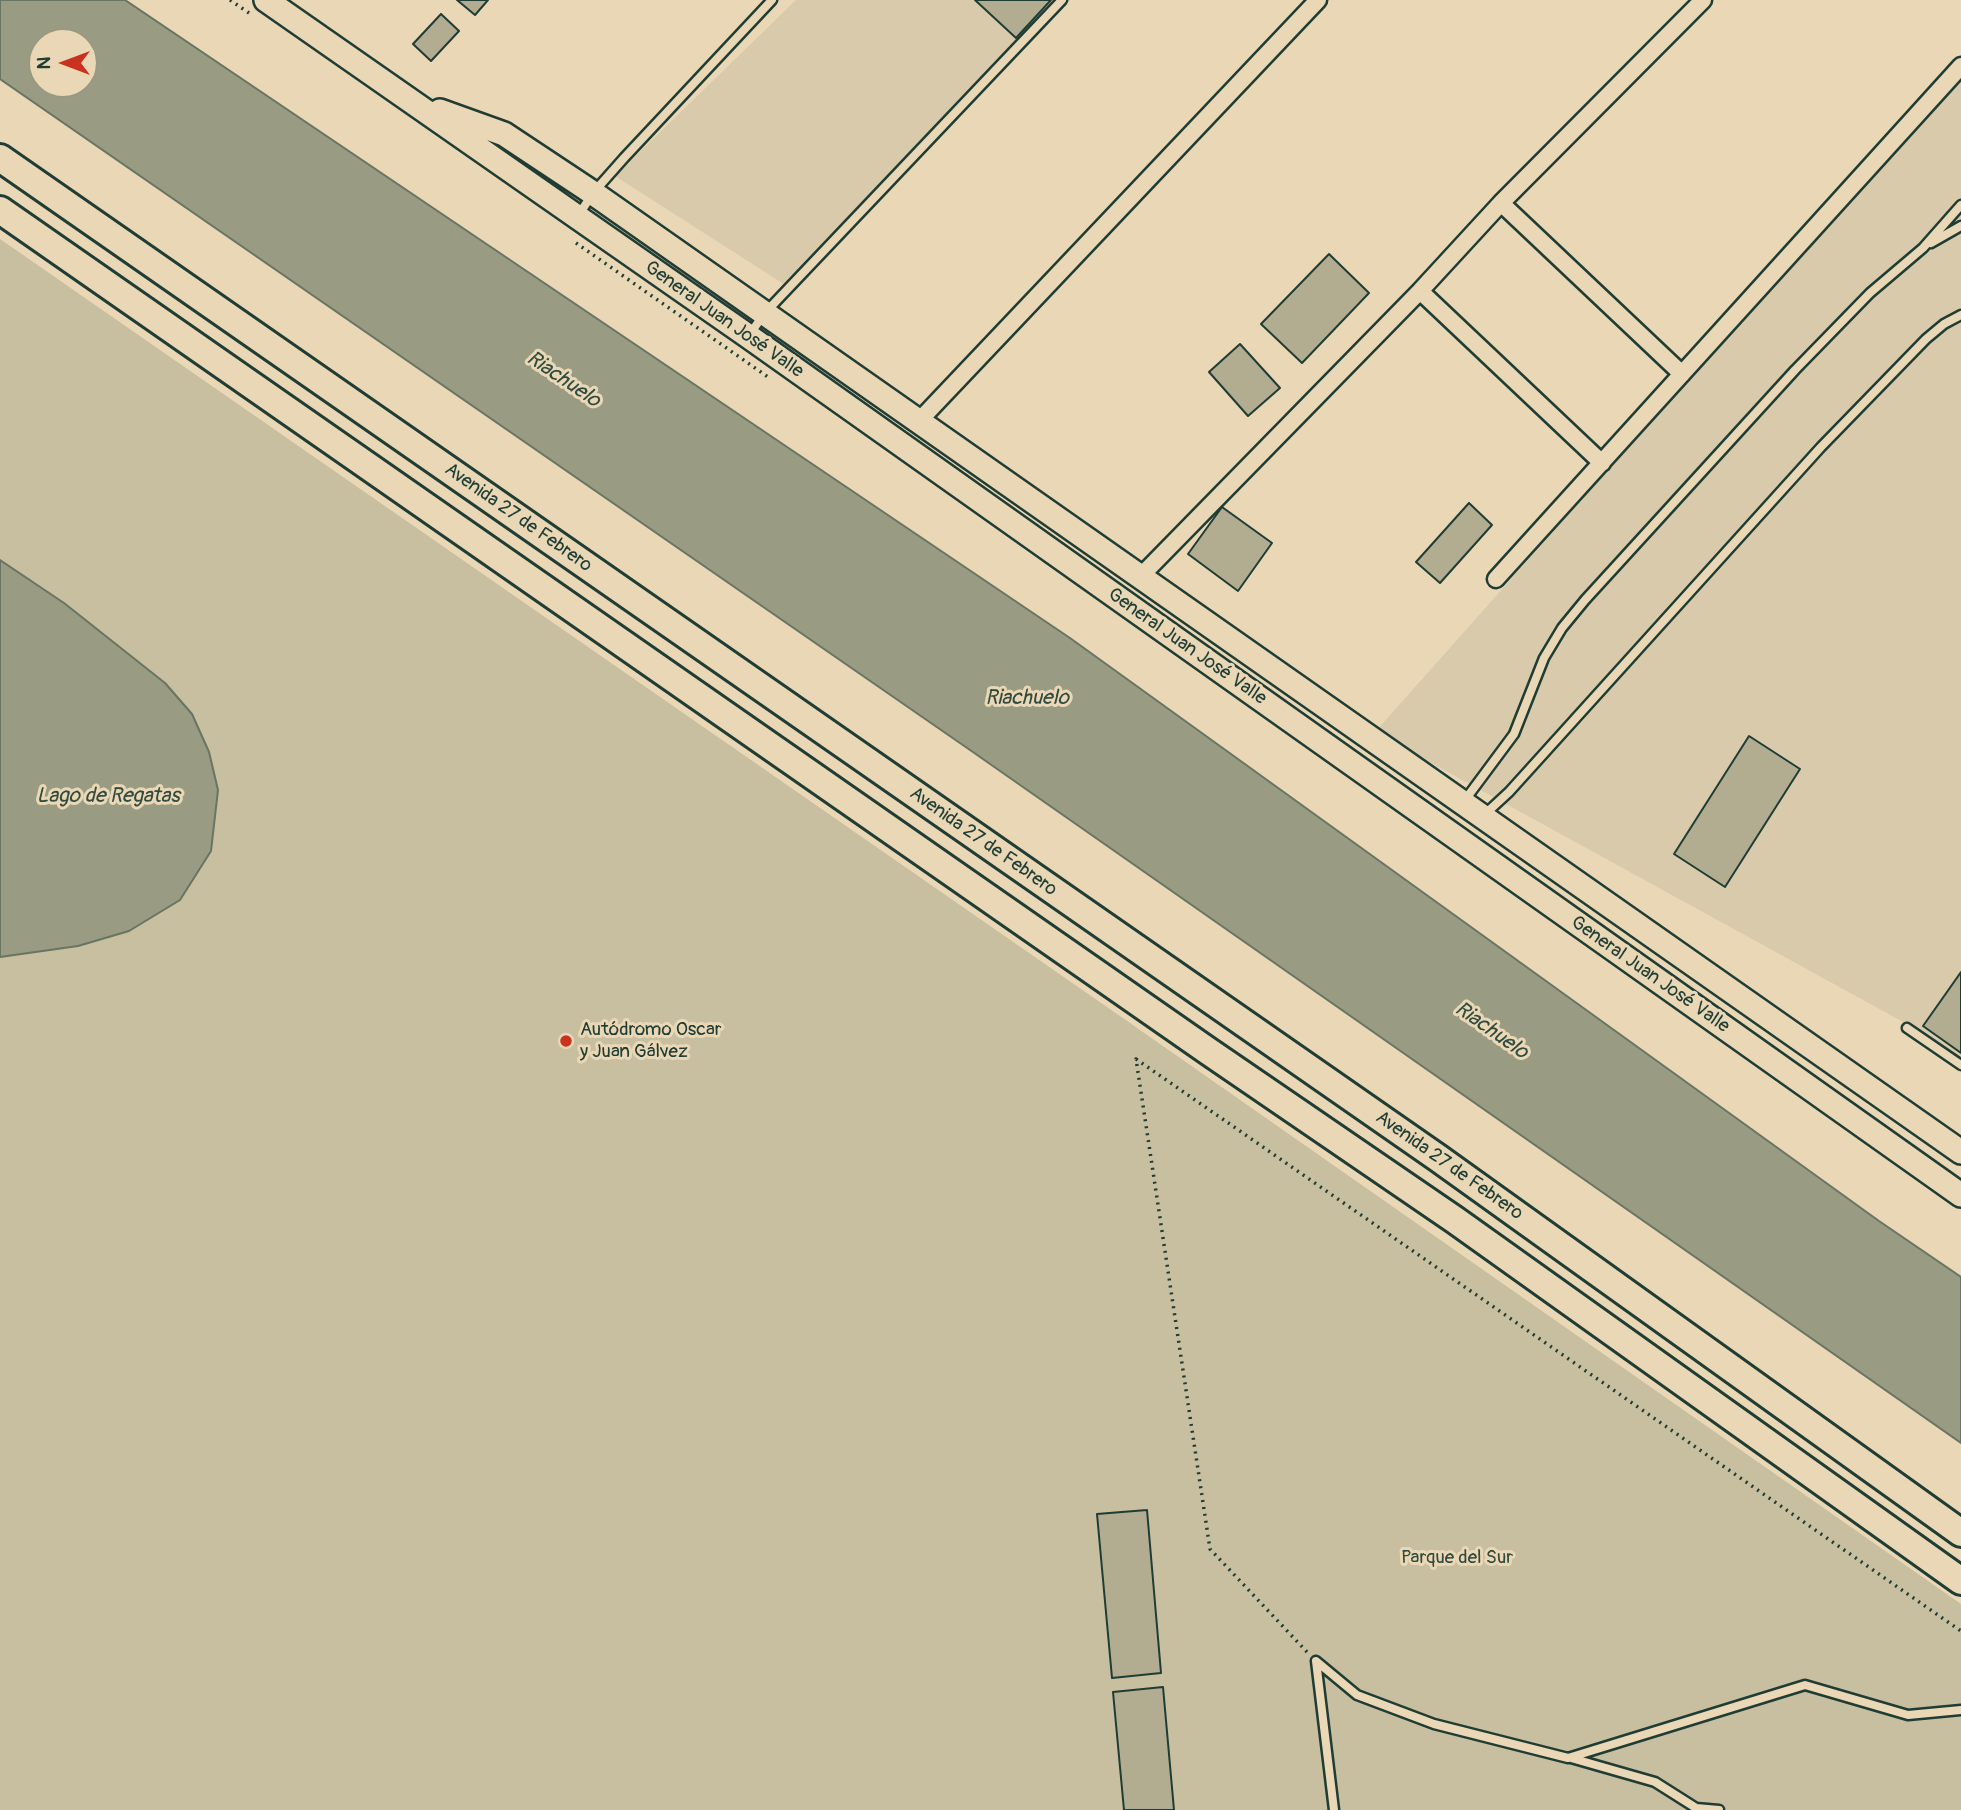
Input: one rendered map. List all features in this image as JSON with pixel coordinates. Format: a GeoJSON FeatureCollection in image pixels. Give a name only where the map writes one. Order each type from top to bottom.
{"type":"FeatureCollection","features":[{"type":"Feature","properties":{"kind":"main road","name":"General Juan José Valle"},"geometry":{"type":"LineString","coordinates":[[266,0],[748,336],[1961,1195]]}},
{"type":"Feature","properties":{"kind":"main road","name":"General Juan José Valle"},"geometry":{"type":"LineString","coordinates":[[412,101],[504,134],[593,193],[1961,1152]]}},
{"type":"Feature","properties":{"kind":"main road","name":"Avenida 27 de Febrero"},"geometry":{"type":"LineString","coordinates":[[0,158],[1449,1166],[1961,1533]]}},
{"type":"Feature","properties":{"kind":"main road"},"geometry":{"type":"LineString","coordinates":[[0,210],[1455,1220],[1961,1581]]}},
{"type":"Feature","properties":{"kind":"street"},"geometry":{"type":"LineString","coordinates":[[918,422],[1318,0]]}},
{"type":"Feature","properties":{"kind":"street"},"geometry":{"type":"LineString","coordinates":[[1139,578],[1420,291],[1501,203],[1703,0]]}},
{"type":"Feature","properties":{"kind":"street"},"geometry":{"type":"LineString","coordinates":[[1496,579],[1961,66]]}},
{"type":"Feature","properties":{"kind":"street"},"geometry":{"type":"LineString","coordinates":[[1501,203],[1682,374]]}},
{"type":"Feature","properties":{"kind":"street"},"geometry":{"type":"LineString","coordinates":[[1420,291],[1602,463]]}},
{"type":"Feature","properties":{"kind":"lane"},"geometry":{"type":"LineString","coordinates":[[578,217],[593,193],[772,0]]}},
{"type":"Feature","properties":{"kind":"lane"},"geometry":{"type":"LineString","coordinates":[[748,336],[764,314],[1062,0]]}},
{"type":"Feature","properties":{"kind":"lane"},"geometry":{"type":"LineString","coordinates":[[1463,803],[1514,734],[1544,658],[1570,618],[1795,370],[1870,293],[1923,248],[1961,205]]}},
{"type":"Feature","properties":{"kind":"lane"},"geometry":{"type":"LineString","coordinates":[[1923,248],[1961,226]]}},
{"type":"Feature","properties":{"kind":"lane"},"geometry":{"type":"LineString","coordinates":[[1482,817],[1509,792],[1821,447],[1926,339],[1944,324],[1961,315]]}},
{"type":"Feature","properties":{"kind":"lane"},"geometry":{"type":"LineString","coordinates":[[1907,1028],[1961,1066]]}},
{"type":"Feature","properties":{"kind":"lane"},"geometry":{"type":"LineString","coordinates":[[1316,1661],[1357,1695],[1434,1724],[1655,1782],[1696,1808],[1719,1810]]}},
{"type":"Feature","properties":{"kind":"lane"},"geometry":{"type":"LineString","coordinates":[[1316,1661],[1334,1810]]}},
{"type":"Feature","properties":{"kind":"lane"},"geometry":{"type":"LineString","coordinates":[[1568,1758],[1805,1685],[1908,1715],[1961,1710]]}},
{"type":"Feature","properties":{"kind":"path"},"geometry":{"type":"LineString","coordinates":[[1316,1661],[1210,1549],[1136,1059],[1961,1631]]}},
{"type":"Feature","properties":{"kind":"shaded area"},"geometry":{"type":"Polygon","coordinates":[[[796,0],[1070,0],[790,288],[615,176],[796,0]]]}},
{"type":"Feature","properties":{"kind":"shaded area"},"geometry":{"type":"Polygon","coordinates":[[[1961,74],[1961,1058],[1916,1029],[1375,732],[1961,74]]]}},
{"type":"Feature","properties":{"kind":"green space","name":"Autódromo Oscar y Juan Gálvez"},"geometry":{"type":"Polygon","coordinates":[[[0,239],[1130,1023],[1961,1604],[1961,1810],[0,1810],[0,239]]]}},
{"type":"Feature","properties":{"kind":"water","name":"Riachuelo"},"geometry":{"type":"Polygon","coordinates":[[[0,0],[125,0],[1070,638],[1879,1221],[1961,1277],[1961,1443],[970,750],[0,79],[0,0]]]}},
{"type":"Feature","properties":{"kind":"water","name":"Lago de Regatas"},"geometry":{"type":"Polygon","coordinates":[[[0,560],[64,603],[165,683],[192,714],[209,752],[218,790],[211,851],[180,900],[129,931],[78,946],[0,957],[0,560]]]}},
{"type":"Feature","properties":{"kind":"building"},"geometry":{"type":"Polygon","coordinates":[[[457,0],[488,0],[475,15],[457,0]]]}},
{"type":"Feature","properties":{"kind":"building"},"geometry":{"type":"Polygon","coordinates":[[[975,0],[1051,0],[1016,38],[975,0]]]}},
{"type":"Feature","properties":{"kind":"building"},"geometry":{"type":"Polygon","coordinates":[[[441,14],[459,31],[431,61],[413,44],[441,14]]]}},
{"type":"Feature","properties":{"kind":"building"},"geometry":{"type":"Polygon","coordinates":[[[1329,254],[1369,293],[1302,363],[1261,324],[1329,254]]]}},
{"type":"Feature","properties":{"kind":"building"},"geometry":{"type":"Polygon","coordinates":[[[1240,344],[1280,388],[1248,416],[1209,372],[1240,344]]]}},
{"type":"Feature","properties":{"kind":"building"},"geometry":{"type":"Polygon","coordinates":[[[1469,503],[1492,525],[1440,583],[1416,562],[1469,503]]]}},
{"type":"Feature","properties":{"kind":"building"},"geometry":{"type":"Polygon","coordinates":[[[1222,507],[1272,543],[1238,591],[1188,554],[1222,507]]]}},
{"type":"Feature","properties":{"kind":"building"},"geometry":{"type":"Polygon","coordinates":[[[1749,736],[1800,769],[1725,887],[1674,854],[1749,736]]]}},
{"type":"Feature","properties":{"kind":"building"},"geometry":{"type":"Polygon","coordinates":[[[1961,972],[1961,1053],[1923,1026],[1961,972]]]}},
{"type":"Feature","properties":{"kind":"building"},"geometry":{"type":"Polygon","coordinates":[[[1147,1510],[1161,1673],[1112,1678],[1097,1514],[1147,1510]]]}},
{"type":"Feature","properties":{"kind":"building"},"geometry":{"type":"Polygon","coordinates":[[[1163,1687],[1174,1810],[1124,1810],[1113,1692],[1163,1687]]]}},
{"type":"Feature","properties":{"kind":"place","name":"Autódromo Oscar y Juan Gálvez"},"geometry":{"type":"Point","coordinates":[566,1041]}},
{"type":"Feature","properties":{"kind":"park label","name":"Parque del Sur"},"geometry":{"type":"Point","coordinates":[1457,1558]}}]}
